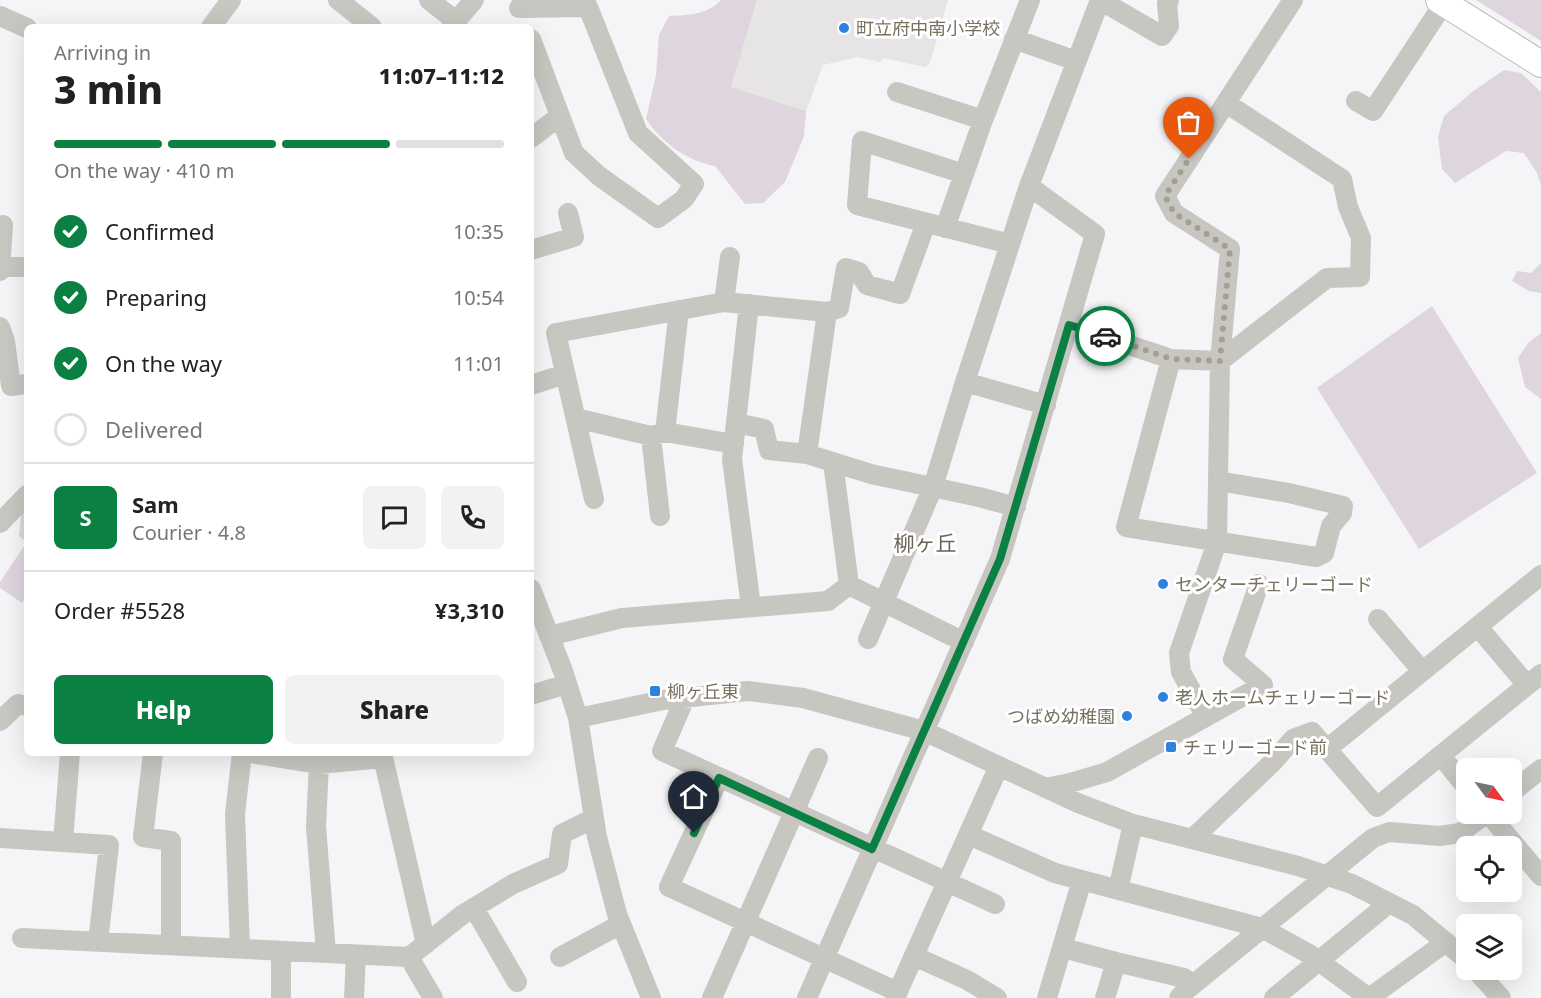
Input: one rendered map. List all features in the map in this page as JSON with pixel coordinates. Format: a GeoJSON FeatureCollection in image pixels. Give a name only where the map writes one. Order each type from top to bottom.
{"type":"FeatureCollection","features":[{"type":"Feature","properties":{"kind":"main road"},"geometry":{"type":"LineString","coordinates":[[1441,2],[1541,64]]}},
{"type":"Feature","properties":{"kind":"street"},"geometry":{"type":"LineString","coordinates":[[212,24],[231,0]]}},
{"type":"Feature","properties":{"kind":"street"},"geometry":{"type":"LineString","coordinates":[[338,0],[368,24]]}},
{"type":"Feature","properties":{"kind":"street"},"geometry":{"type":"LineString","coordinates":[[429,0],[454,24],[474,0]]}},
{"type":"Feature","properties":{"kind":"street"},"geometry":{"type":"LineString","coordinates":[[594,499],[555,333],[724,302],[827,312],[838,308],[846,268],[859,272],[867,285],[900,294],[964,174],[1030,0]]}},
{"type":"Feature","properties":{"kind":"street"},"geometry":{"type":"LineString","coordinates":[[868,639],[933,487],[1029,186],[1100,0],[1162,36],[1169,26],[1167,4],[1169,0]]}},
{"type":"Feature","properties":{"kind":"street"},"geometry":{"type":"LineString","coordinates":[[1206,717],[1181,672],[1179,653],[1217,542],[1220,361],[1230,249],[1174,213],[1165,196],[1293,0]]}},
{"type":"Feature","properties":{"kind":"street"},"geometry":{"type":"LineString","coordinates":[[1356,101],[1373,111],[1441,2]]}},
{"type":"Feature","properties":{"kind":"street"},"geometry":{"type":"LineString","coordinates":[[525,24],[518,4],[588,7],[638,133],[694,184],[684,199],[658,218],[599,176],[574,153],[534,51]]}},
{"type":"Feature","properties":{"kind":"street"},"geometry":{"type":"LineString","coordinates":[[0,16],[24,27]]}},
{"type":"Feature","properties":{"kind":"street"},"geometry":{"type":"LineString","coordinates":[[1014,39],[1076,61]]}},
{"type":"Feature","properties":{"kind":"street"},"geometry":{"type":"LineString","coordinates":[[897,92],[983,120]]}},
{"type":"Feature","properties":{"kind":"street"},"geometry":{"type":"LineString","coordinates":[[1069,325],[1171,359],[1220,361],[1327,278],[1360,277],[1361,238],[1348,207],[1342,179],[1226,103]]}},
{"type":"Feature","properties":{"kind":"street"},"geometry":{"type":"LineString","coordinates":[[534,136],[560,116]]}},
{"type":"Feature","properties":{"kind":"street"},"geometry":{"type":"LineString","coordinates":[[964,174],[862,141],[857,205],[1010,244]]}},
{"type":"Feature","properties":{"kind":"street"},"geometry":{"type":"LineString","coordinates":[[807,998],[1000,559],[1095,234],[1029,186]]}},
{"type":"Feature","properties":{"kind":"street"},"geometry":{"type":"LineString","coordinates":[[534,249],[574,237],[568,213]]}},
{"type":"Feature","properties":{"kind":"street"},"geometry":{"type":"LineString","coordinates":[[3,225],[0,268],[24,267]]}},
{"type":"Feature","properties":{"kind":"street"},"geometry":{"type":"LineString","coordinates":[[724,302],[730,257]]}},
{"type":"Feature","properties":{"kind":"street"},"geometry":{"type":"LineString","coordinates":[[748,304],[732,459],[751,607]]}},
{"type":"Feature","properties":{"kind":"street"},"geometry":{"type":"LineString","coordinates":[[660,516],[658,434],[679,310]]}},
{"type":"Feature","properties":{"kind":"street"},"geometry":{"type":"LineString","coordinates":[[807,454],[827,312]]}},
{"type":"Feature","properties":{"kind":"street"},"geometry":{"type":"LineString","coordinates":[[0,327],[5,341],[11,386],[24,384]]}},
{"type":"Feature","properties":{"kind":"street"},"geometry":{"type":"LineString","coordinates":[[1171,359],[1126,527],[1316,557],[1324,553],[1330,526],[1342,513],[1343,506],[1289,493],[1218,481]]}},
{"type":"Feature","properties":{"kind":"street"},"geometry":{"type":"LineString","coordinates":[[534,384],[565,374]]}},
{"type":"Feature","properties":{"kind":"street"},"geometry":{"type":"LineString","coordinates":[[965,382],[1046,405]]}},
{"type":"Feature","properties":{"kind":"street"},"geometry":{"type":"LineString","coordinates":[[576,418],[658,434],[734,444]]}},
{"type":"Feature","properties":{"kind":"street"},"geometry":{"type":"LineString","coordinates":[[736,423],[764,429],[769,450],[807,454],[871,474],[1016,507]]}},
{"type":"Feature","properties":{"kind":"street"},"geometry":{"type":"LineString","coordinates":[[833,462],[849,585]]}},
{"type":"Feature","properties":{"kind":"street"},"geometry":{"type":"LineString","coordinates":[[0,523],[24,498]]}},
{"type":"Feature","properties":{"kind":"street"},"geometry":{"type":"LineString","coordinates":[[1327,749],[1541,575]]}},
{"type":"Feature","properties":{"kind":"street"},"geometry":{"type":"LineString","coordinates":[[1045,788],[1107,772],[1263,686],[1233,658],[1259,584]]}},
{"type":"Feature","properties":{"kind":"street"},"geometry":{"type":"LineString","coordinates":[[849,585],[963,642]]}},
{"type":"Feature","properties":{"kind":"street"},"geometry":{"type":"LineString","coordinates":[[549,636],[622,618],[828,601],[849,585]]}},
{"type":"Feature","properties":{"kind":"street"},"geometry":{"type":"LineString","coordinates":[[534,597],[578,718],[597,837],[621,924],[651,998]]}},
{"type":"Feature","properties":{"kind":"street"},"geometry":{"type":"LineString","coordinates":[[1378,619],[1422,671]]}},
{"type":"Feature","properties":{"kind":"street"},"geometry":{"type":"LineString","coordinates":[[1192,839],[1273,762],[1293,739],[1312,732],[1377,807],[1534,679],[1478,627]]}},
{"type":"Feature","properties":{"kind":"street"},"geometry":{"type":"LineString","coordinates":[[534,693],[567,684]]}},
{"type":"Feature","properties":{"kind":"street"},"geometry":{"type":"LineString","coordinates":[[578,718],[663,700],[748,691],[803,698],[924,731],[1078,803],[1133,824],[1298,866],[1352,884],[1413,915],[1456,951]]}},
{"type":"Feature","properties":{"kind":"street"},"geometry":{"type":"LineString","coordinates":[[685,698],[662,751],[995,904]]}},
{"type":"Feature","properties":{"kind":"street"},"geometry":{"type":"LineString","coordinates":[[0,721],[18,704],[24,705]]}},
{"type":"Feature","properties":{"kind":"street"},"geometry":{"type":"LineString","coordinates":[[63,842],[70,756]]}},
{"type":"Feature","properties":{"kind":"street"},"geometry":{"type":"LineString","coordinates":[[153,756],[143,837],[171,841],[171,945]]}},
{"type":"Feature","properties":{"kind":"street"},"geometry":{"type":"LineString","coordinates":[[240,949],[235,814],[242,756]]}},
{"type":"Feature","properties":{"kind":"street"},"geometry":{"type":"LineString","coordinates":[[269,756],[319,764],[375,756]]}},
{"type":"Feature","properties":{"kind":"street"},"geometry":{"type":"LineString","coordinates":[[382,756],[426,944]]}},
{"type":"Feature","properties":{"kind":"street"},"geometry":{"type":"LineString","coordinates":[[1441,756],[1456,774]]}},
{"type":"Feature","properties":{"kind":"street"},"geometry":{"type":"LineString","coordinates":[[712,998],[818,758]]}},
{"type":"Feature","properties":{"kind":"street"},"geometry":{"type":"LineString","coordinates":[[319,764],[316,826],[326,953]]}},
{"type":"Feature","properties":{"kind":"street"},"geometry":{"type":"LineString","coordinates":[[719,778],[669,887],[824,957],[897,995],[999,766]]}},
{"type":"Feature","properties":{"kind":"street"},"geometry":{"type":"LineString","coordinates":[[1522,784],[1541,769]]}},
{"type":"Feature","properties":{"kind":"street"},"geometry":{"type":"LineString","coordinates":[[22,938],[409,957],[474,908],[513,884],[558,864],[562,834],[594,818]]}},
{"type":"Feature","properties":{"kind":"street"},"geometry":{"type":"LineString","coordinates":[[1118,890],[1133,824]]}},
{"type":"Feature","properties":{"kind":"street"},"geometry":{"type":"LineString","coordinates":[[1186,991],[1373,838],[1389,832],[1440,836],[1460,833],[1472,824]]}},
{"type":"Feature","properties":{"kind":"street"},"geometry":{"type":"LineString","coordinates":[[1497,824],[1540,872]]}},
{"type":"Feature","properties":{"kind":"street"},"geometry":{"type":"LineString","coordinates":[[969,835],[1055,873],[1262,928],[1319,962],[1369,998],[1446,942]]}},
{"type":"Feature","properties":{"kind":"street"},"geometry":{"type":"LineString","coordinates":[[0,838],[109,845],[98,942]]}},
{"type":"Feature","properties":{"kind":"street"},"geometry":{"type":"LineString","coordinates":[[1047,998],[1064,948],[1082,880]]}},
{"type":"Feature","properties":{"kind":"street"},"geometry":{"type":"LineString","coordinates":[[1274,998],[1389,903]]}},
{"type":"Feature","properties":{"kind":"street"},"geometry":{"type":"LineString","coordinates":[[474,908],[517,982]]}},
{"type":"Feature","properties":{"kind":"street"},"geometry":{"type":"LineString","coordinates":[[560,957],[621,924]]}},
{"type":"Feature","properties":{"kind":"street"},"geometry":{"type":"LineString","coordinates":[[1064,948],[1184,978],[1186,991]]}},
{"type":"Feature","properties":{"kind":"street"},"geometry":{"type":"LineString","coordinates":[[280,998],[281,951]]}},
{"type":"Feature","properties":{"kind":"street"},"geometry":{"type":"LineString","coordinates":[[354,998],[356,955]]}},
{"type":"Feature","properties":{"kind":"street"},"geometry":{"type":"LineString","coordinates":[[914,956],[967,980],[997,998]]}},
{"type":"Feature","properties":{"kind":"street"},"geometry":{"type":"LineString","coordinates":[[409,957],[433,998]]}},
{"type":"Feature","properties":{"kind":"street"},"geometry":{"type":"LineString","coordinates":[[1105,998],[1116,962]]}},
{"type":"Feature","properties":{"kind":"street"},"geometry":{"type":"LineString","coordinates":[[1485,980],[1501,998]]}},
{"type":"Feature","properties":{"kind":"shaded area"},"geometry":{"type":"Polygon","coordinates":[[[721,0],[757,0],[731,87],[806,111],[804,136],[785,182],[763,203],[745,204],[715,166],[695,160],[676,150],[652,128],[646,119],[656,75],[659,35],[669,16],[710,9],[721,0]]]}},
{"type":"Feature","properties":{"kind":"shaded area","name":"町立府中南小学校"},"geometry":{"type":"Polygon","coordinates":[[[757,0],[948,0],[930,63],[925,67],[883,58],[880,62],[858,57],[823,65],[806,111],[731,87],[757,0]]]}},
{"type":"Feature","properties":{"kind":"shaded area"},"geometry":{"type":"Polygon","coordinates":[[[1476,0],[1541,0],[1541,41],[1476,0]]]}},
{"type":"Feature","properties":{"kind":"shaded area"},"geometry":{"type":"Polygon","coordinates":[[[1504,70],[1521,73],[1541,92],[1541,185],[1537,173],[1524,153],[1506,151],[1455,183],[1442,169],[1438,137],[1444,116],[1472,92],[1504,70]]]}},
{"type":"Feature","properties":{"kind":"shaded area"},"geometry":{"type":"Polygon","coordinates":[[[1541,263],[1541,293],[1529,291],[1512,281],[1517,271],[1531,273],[1541,263]]]}},
{"type":"Feature","properties":{"kind":"shaded area"},"geometry":{"type":"Polygon","coordinates":[[[1432,306],[1537,473],[1419,549],[1317,388],[1432,306]]]}},
{"type":"Feature","properties":{"kind":"shaded area"},"geometry":{"type":"Polygon","coordinates":[[[1541,333],[1541,399],[1525,387],[1518,358],[1529,342],[1541,333]]]}},
{"type":"Feature","properties":{"kind":"shaded area"},"geometry":{"type":"Polygon","coordinates":[[[24,504],[24,540],[19,536],[21,516],[18,512],[24,504]]]}},
{"type":"Feature","properties":{"kind":"shaded area"},"geometry":{"type":"Polygon","coordinates":[[[24,546],[24,600],[22,603],[0,588],[0,582],[24,546]]]}},
{"type":"Feature","properties":{"kind":"way so far"},"geometry":{"type":"LineString","coordinates":[[1105,336],[1171,359],[1220,361],[1230,249],[1174,213],[1165,196],[1189,159]]}},
{"type":"Feature","properties":{"kind":"place","name":"町立府中南小学校"},"geometry":{"type":"Point","coordinates":[844,28]}},
{"type":"Feature","properties":{"kind":"place","name":"センターチェリーゴード"},"geometry":{"type":"Point","coordinates":[1163,584]}},
{"type":"Feature","properties":{"kind":"place","name":"柳ヶ丘東"},"geometry":{"type":"Point","coordinates":[655,691]}},
{"type":"Feature","properties":{"kind":"place","name":"老人ホームチェリーゴード"},"geometry":{"type":"Point","coordinates":[1163,697]}},
{"type":"Feature","properties":{"kind":"place","name":"つばめ幼稚園"},"geometry":{"type":"Point","coordinates":[1127,716]}},
{"type":"Feature","properties":{"kind":"place","name":"チェリーゴード前"},"geometry":{"type":"Point","coordinates":[1171,747]}},
{"type":"Feature","properties":{"kind":"district","name":"柳ヶ丘"},"geometry":{"type":"Point","coordinates":[925,543]}},
{"type":"Feature","properties":{"kind":"route"},"geometry":{"type":"LineString","coordinates":[[694,833],[719,778],[872,849],[1000,559],[1069,325],[1105,336]]}}]}
